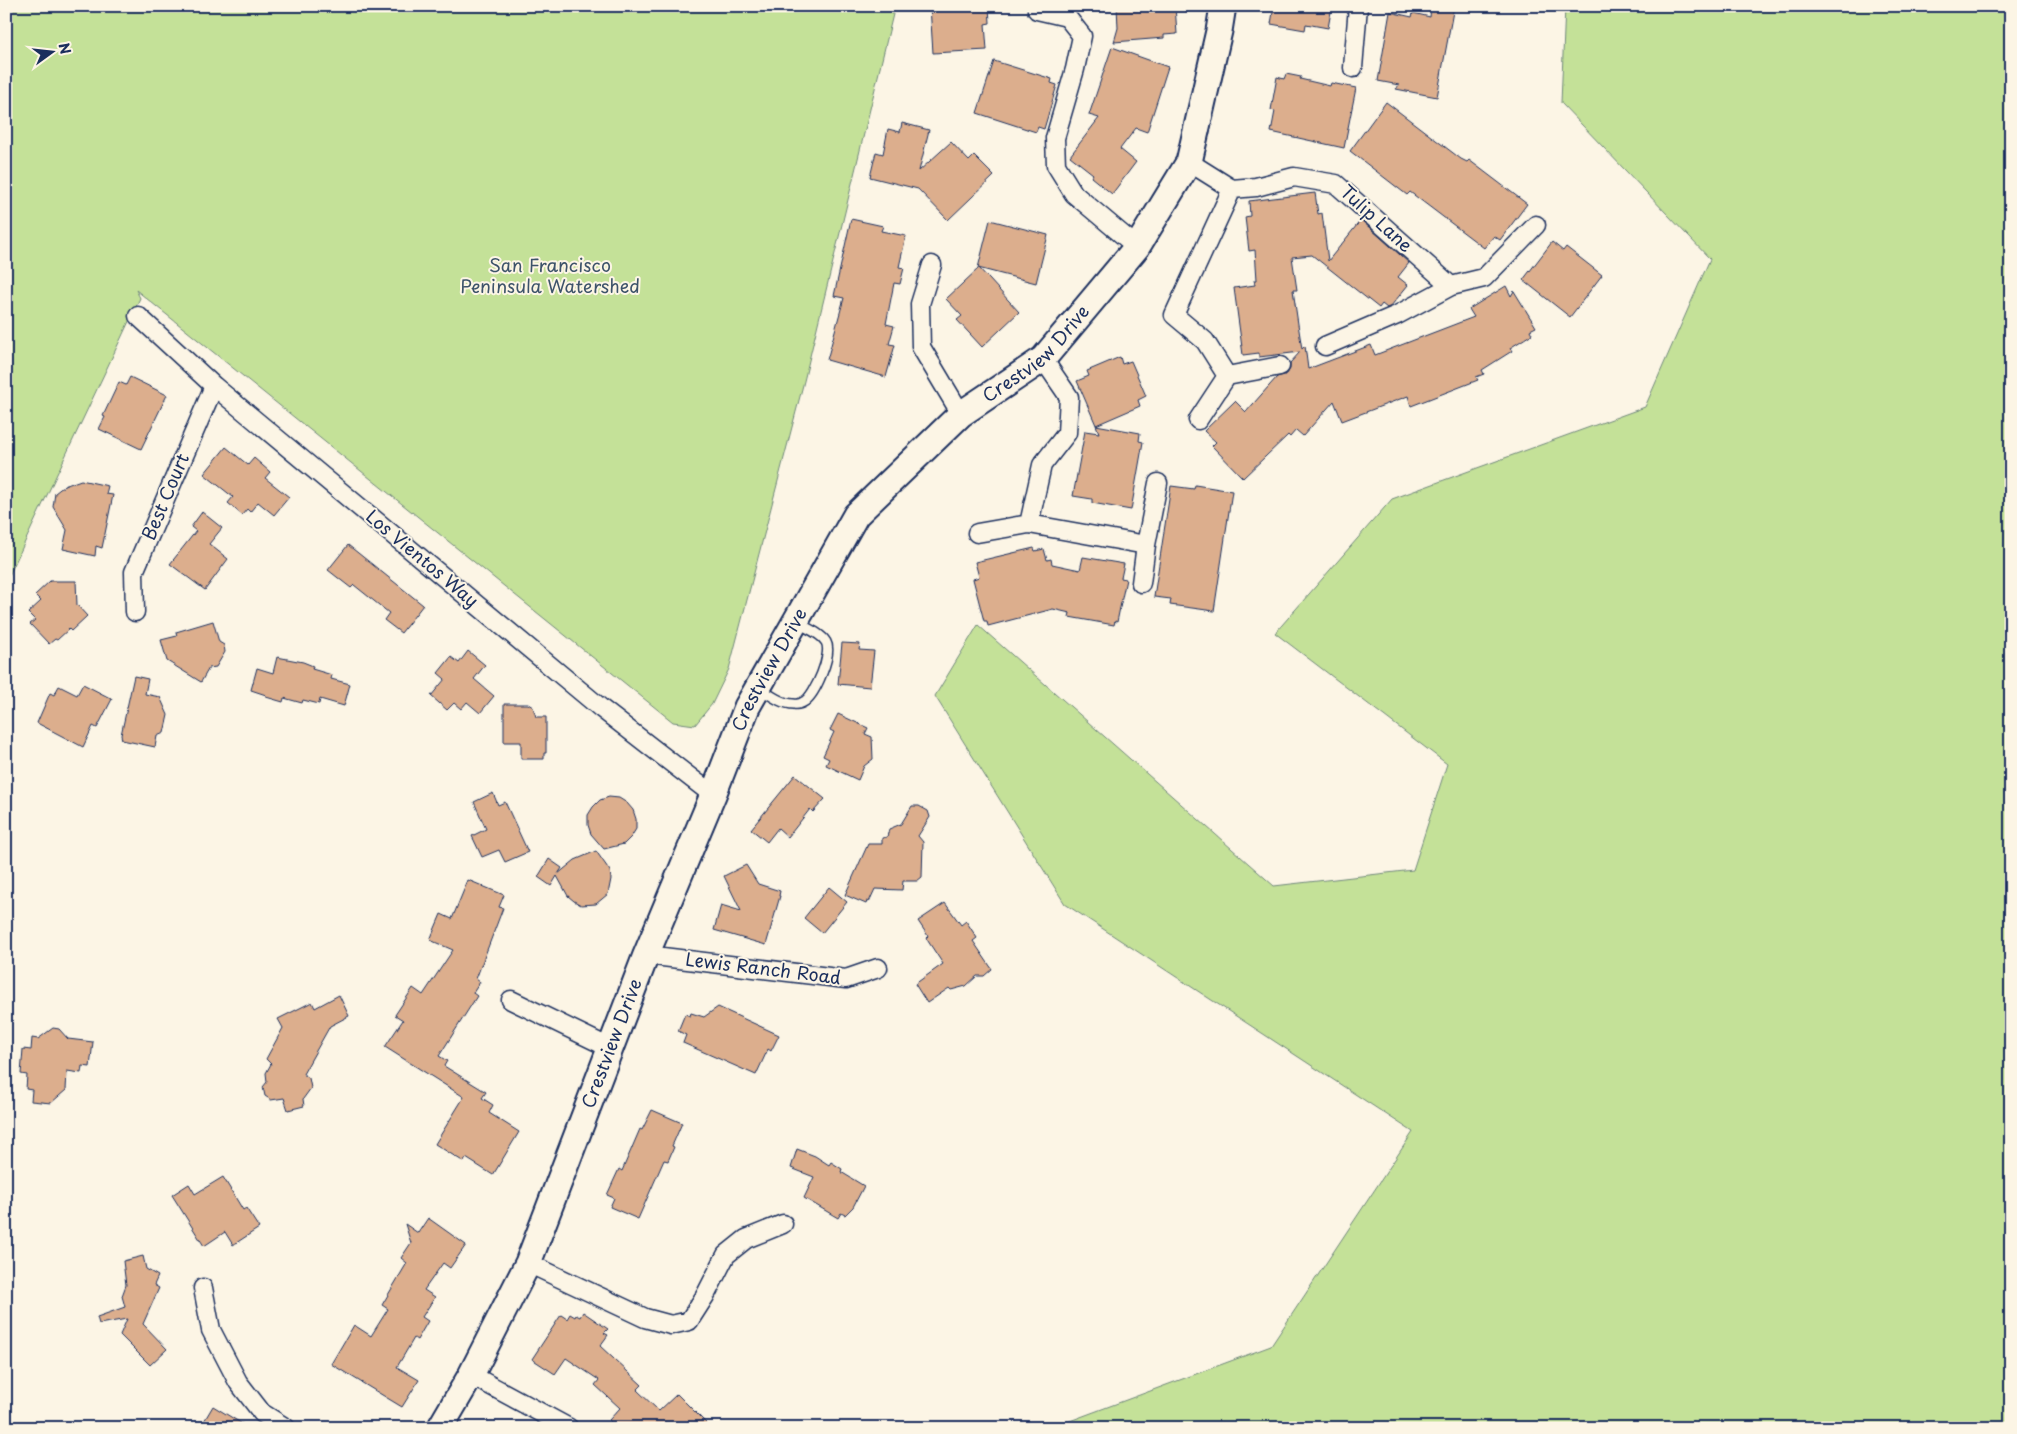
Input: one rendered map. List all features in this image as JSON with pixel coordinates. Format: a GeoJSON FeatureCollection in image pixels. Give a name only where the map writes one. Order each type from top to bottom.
{"type":"FeatureCollection","features":[{"type":"Feature","properties":{"kind":"street","name":"Crestview Drive"},"geometry":{"type":"LineString","coordinates":[[440,1428],[471,1375],[528,1263],[646,955],[713,795],[747,707],[856,515],[961,414],[1043,359],[1137,247],[1189,162],[1219,30],[1222,6]]}},
{"type":"Feature","properties":{"kind":"street"},"geometry":{"type":"LineString","coordinates":[[1353,68],[1358,6]]}},
{"type":"Feature","properties":{"kind":"street"},"geometry":{"type":"LineString","coordinates":[[1036,10],[1067,17],[1082,36],[1075,69],[1055,138],[1056,164],[1074,194],[1137,247]]}},
{"type":"Feature","properties":{"kind":"street"},"geometry":{"type":"LineString","coordinates":[[1189,162],[1232,189],[1174,315],[1205,341],[1227,376]]}},
{"type":"Feature","properties":{"kind":"street","name":"Tulip Lane"},"geometry":{"type":"LineString","coordinates":[[1232,189],[1256,187],[1294,177],[1336,184],[1451,286]]}},
{"type":"Feature","properties":{"kind":"street"},"geometry":{"type":"LineString","coordinates":[[1325,346],[1397,316],[1451,286],[1484,278],[1536,225]]}},
{"type":"Feature","properties":{"kind":"street"},"geometry":{"type":"LineString","coordinates":[[932,265],[920,304],[921,347],[961,414]]}},
{"type":"Feature","properties":{"kind":"street","name":"Los Vientos Way"},"geometry":{"type":"LineString","coordinates":[[138,316],[214,386],[594,702],[713,795]]}},
{"type":"Feature","properties":{"kind":"street"},"geometry":{"type":"LineString","coordinates":[[1029,524],[1042,465],[1067,433],[1069,397],[1043,359]]}},
{"type":"Feature","properties":{"kind":"street"},"geometry":{"type":"LineString","coordinates":[[1198,420],[1227,376],[1280,366]]}},
{"type":"Feature","properties":{"kind":"street","name":"Best Court"},"geometry":{"type":"LineString","coordinates":[[136,612],[134,572],[214,386]]}},
{"type":"Feature","properties":{"kind":"street"},"geometry":{"type":"LineString","coordinates":[[1141,583],[1158,483]]}},
{"type":"Feature","properties":{"kind":"street"},"geometry":{"type":"LineString","coordinates":[[977,533],[1029,524],[1146,545]]}},
{"type":"Feature","properties":{"kind":"street","name":"Lewis Ranch Road"},"geometry":{"type":"LineString","coordinates":[[646,955],[846,979],[878,968]]}},
{"type":"Feature","properties":{"kind":"street"},"geometry":{"type":"LineString","coordinates":[[511,1000],[610,1048]]}},
{"type":"Feature","properties":{"kind":"street"},"geometry":{"type":"LineString","coordinates":[[528,1263],[644,1318],[671,1325],[689,1321],[705,1296],[726,1255],[746,1239],[783,1224]]}},
{"type":"Feature","properties":{"kind":"street"},"geometry":{"type":"LineString","coordinates":[[203,1288],[211,1330],[238,1382],[262,1413],[286,1428]]}},
{"type":"Feature","properties":{"kind":"street"},"geometry":{"type":"LineString","coordinates":[[471,1375],[570,1428]]}},
{"type":"Feature","properties":{"kind":"lane"},"geometry":{"type":"LineString","coordinates":[[759,688],[784,702],[794,705],[804,702],[810,695],[827,660],[829,650],[823,638],[795,622]]}},
{"type":"Feature","properties":{"kind":"green space","name":"San Francisco Peninsula Watershed"},"geometry":{"type":"Polygon","coordinates":[[[6,6],[895,6],[804,381],[729,669],[712,704],[695,725],[673,722],[136,290],[140,298],[6,582],[6,6]]]}},
{"type":"Feature","properties":{"kind":"green space"},"geometry":{"type":"Polygon","coordinates":[[[1565,6],[2011,6],[2011,1428],[1051,1428],[1271,1346],[1413,1132],[1065,904],[935,696],[978,625],[1274,886],[1413,870],[1447,764],[1275,633],[1392,499],[1645,407],[1710,259],[1561,103],[1565,6]]]}},
{"type":"Feature","properties":{"kind":"building"},"geometry":{"type":"Polygon","coordinates":[[[930,6],[989,6],[990,23],[985,24],[987,50],[933,53],[930,6]]]}},
{"type":"Feature","properties":{"kind":"building"},"geometry":{"type":"Polygon","coordinates":[[[1117,6],[1175,6],[1177,34],[1164,35],[1164,38],[1114,42],[1118,28],[1117,6]]]}},
{"type":"Feature","properties":{"kind":"building"},"geometry":{"type":"Polygon","coordinates":[[[1274,6],[1332,6],[1328,28],[1306,24],[1305,30],[1271,24],[1274,6]]]}},
{"type":"Feature","properties":{"kind":"building"},"geometry":{"type":"Polygon","coordinates":[[[1431,6],[1454,6],[1437,97],[1396,89],[1399,85],[1378,81],[1390,12],[1412,17],[1413,13],[1430,17],[1431,6]]]}},
{"type":"Feature","properties":{"kind":"building"},"geometry":{"type":"Polygon","coordinates":[[[1112,47],[1168,67],[1147,132],[1136,128],[1120,149],[1136,162],[1112,194],[1091,177],[1093,174],[1070,156],[1099,118],[1089,115],[1112,47]]]}},
{"type":"Feature","properties":{"kind":"building"},"geometry":{"type":"Polygon","coordinates":[[[994,61],[1052,79],[1051,83],[1057,85],[1044,129],[1038,127],[1036,132],[977,113],[994,61]]]}},
{"type":"Feature","properties":{"kind":"building"},"geometry":{"type":"Polygon","coordinates":[[[1286,74],[1330,86],[1331,83],[1356,88],[1344,148],[1271,132],[1275,111],[1271,110],[1277,77],[1284,79],[1286,74]]]}},
{"type":"Feature","properties":{"kind":"building"},"geometry":{"type":"Polygon","coordinates":[[[1386,102],[1461,159],[1467,162],[1469,160],[1527,204],[1500,240],[1494,236],[1484,248],[1410,192],[1407,195],[1350,151],[1386,102]]]}},
{"type":"Feature","properties":{"kind":"building"},"geometry":{"type":"Polygon","coordinates":[[[902,123],[929,130],[919,171],[951,142],[969,161],[974,156],[994,176],[948,220],[918,189],[870,177],[876,152],[883,154],[888,129],[900,132],[902,123]]]}},
{"type":"Feature","properties":{"kind":"building"},"geometry":{"type":"Polygon","coordinates":[[[1315,193],[1318,214],[1322,213],[1328,261],[1361,220],[1409,263],[1398,277],[1408,285],[1391,306],[1387,308],[1382,304],[1379,308],[1312,255],[1292,257],[1297,290],[1293,290],[1302,349],[1305,346],[1308,369],[1371,345],[1375,355],[1474,317],[1469,309],[1506,286],[1511,296],[1514,291],[1536,327],[1530,330],[1532,334],[1510,348],[1512,351],[1482,370],[1484,374],[1476,377],[1478,380],[1411,406],[1408,396],[1342,421],[1334,401],[1303,436],[1296,430],[1290,437],[1288,435],[1243,478],[1212,446],[1216,442],[1204,431],[1235,401],[1246,412],[1277,377],[1287,374],[1290,369],[1290,363],[1300,352],[1259,357],[1259,353],[1243,355],[1234,288],[1255,285],[1254,280],[1257,280],[1255,250],[1249,251],[1245,217],[1250,216],[1249,201],[1315,193]]]}},
{"type":"Feature","properties":{"kind":"building"},"geometry":{"type":"Polygon","coordinates":[[[851,219],[883,226],[881,231],[906,236],[899,267],[904,268],[900,284],[894,283],[886,324],[894,326],[889,344],[895,345],[886,377],[827,360],[844,298],[834,296],[851,219]]]}},
{"type":"Feature","properties":{"kind":"building"},"geometry":{"type":"Polygon","coordinates":[[[990,220],[1048,235],[1036,283],[978,268],[990,220]]]}},
{"type":"Feature","properties":{"kind":"building"},"geometry":{"type":"Polygon","coordinates":[[[1552,242],[1563,251],[1566,247],[1602,275],[1570,317],[1523,280],[1552,242]]]}},
{"type":"Feature","properties":{"kind":"building"},"geometry":{"type":"Polygon","coordinates":[[[979,268],[1019,312],[982,347],[957,320],[962,316],[946,299],[979,268]]]}},
{"type":"Feature","properties":{"kind":"building"},"geometry":{"type":"Polygon","coordinates":[[[1120,357],[1122,364],[1131,361],[1146,396],[1138,400],[1140,406],[1096,425],[1077,381],[1089,376],[1087,371],[1120,357]]]}},
{"type":"Feature","properties":{"kind":"building"},"geometry":{"type":"Polygon","coordinates":[[[130,377],[167,395],[141,449],[99,429],[119,382],[126,385],[130,377]]]}},
{"type":"Feature","properties":{"kind":"building"},"geometry":{"type":"Polygon","coordinates":[[[1096,425],[1140,433],[1139,441],[1143,442],[1131,510],[1092,503],[1092,499],[1073,496],[1085,431],[1099,433],[1096,425]]]}},
{"type":"Feature","properties":{"kind":"building"},"geometry":{"type":"Polygon","coordinates":[[[226,447],[248,465],[254,458],[270,472],[265,478],[289,497],[274,515],[258,502],[250,512],[247,509],[242,515],[228,503],[233,497],[204,474],[226,447]]]}},
{"type":"Feature","properties":{"kind":"building"},"geometry":{"type":"Polygon","coordinates":[[[81,480],[108,486],[106,494],[113,495],[102,548],[96,546],[95,556],[63,549],[67,530],[53,507],[55,493],[64,486],[81,480]]]}},
{"type":"Feature","properties":{"kind":"building"},"geometry":{"type":"Polygon","coordinates":[[[1195,485],[1232,491],[1214,611],[1170,605],[1171,599],[1154,597],[1171,486],[1194,489],[1195,485]]]}},
{"type":"Feature","properties":{"kind":"building"},"geometry":{"type":"Polygon","coordinates":[[[202,512],[222,528],[209,544],[228,559],[205,590],[170,564],[196,531],[191,527],[202,512]]]}},
{"type":"Feature","properties":{"kind":"building"},"geometry":{"type":"Polygon","coordinates":[[[348,545],[423,605],[401,633],[384,620],[389,613],[354,585],[351,588],[328,570],[348,545]]]}},
{"type":"Feature","properties":{"kind":"building"},"geometry":{"type":"Polygon","coordinates":[[[1034,548],[1035,551],[1044,549],[1047,560],[1051,559],[1052,564],[1080,570],[1083,557],[1124,564],[1121,578],[1126,579],[1117,622],[1115,621],[1114,625],[1069,617],[1070,613],[1053,609],[988,626],[987,621],[984,621],[973,579],[979,577],[975,562],[1034,548]]]}},
{"type":"Feature","properties":{"kind":"building"},"geometry":{"type":"Polygon","coordinates":[[[50,581],[76,581],[77,605],[87,616],[71,631],[69,629],[57,640],[55,639],[49,644],[30,624],[35,620],[28,613],[41,601],[35,595],[50,581]]]}},
{"type":"Feature","properties":{"kind":"building"},"geometry":{"type":"Polygon","coordinates":[[[213,621],[219,642],[224,645],[225,652],[216,667],[209,668],[201,682],[167,661],[161,640],[177,636],[176,632],[213,621]]]}},
{"type":"Feature","properties":{"kind":"building"},"geometry":{"type":"Polygon","coordinates":[[[842,643],[860,644],[859,650],[874,651],[870,687],[838,684],[842,643]]]}},
{"type":"Feature","properties":{"kind":"building"},"geometry":{"type":"Polygon","coordinates":[[[468,651],[485,665],[474,679],[494,696],[480,713],[467,702],[461,709],[454,703],[447,710],[431,696],[445,679],[438,673],[451,657],[459,663],[468,651]]]}},
{"type":"Feature","properties":{"kind":"building"},"geometry":{"type":"Polygon","coordinates":[[[277,657],[303,662],[313,666],[312,669],[332,675],[331,679],[350,684],[344,706],[320,699],[319,704],[303,700],[302,703],[284,698],[283,702],[251,690],[257,668],[273,673],[277,657]]]}},
{"type":"Feature","properties":{"kind":"building"},"geometry":{"type":"Polygon","coordinates":[[[134,676],[148,679],[145,694],[160,697],[168,715],[164,733],[157,736],[155,747],[122,740],[121,735],[134,676]]]}},
{"type":"Feature","properties":{"kind":"building"},"geometry":{"type":"Polygon","coordinates":[[[83,684],[112,699],[97,728],[93,726],[83,747],[37,723],[50,693],[54,695],[59,686],[77,695],[83,684]]]}},
{"type":"Feature","properties":{"kind":"building"},"geometry":{"type":"Polygon","coordinates":[[[504,704],[528,704],[533,707],[536,717],[546,717],[546,753],[544,753],[544,759],[521,759],[521,742],[504,742],[504,704]]]}},
{"type":"Feature","properties":{"kind":"building"},"geometry":{"type":"Polygon","coordinates":[[[838,714],[868,728],[865,734],[872,737],[873,759],[864,766],[858,780],[826,765],[829,759],[823,756],[834,732],[830,730],[838,714]]]}},
{"type":"Feature","properties":{"kind":"building"},"geometry":{"type":"Polygon","coordinates":[[[795,775],[825,799],[813,812],[810,809],[788,837],[778,828],[767,842],[751,829],[795,775]]]}},
{"type":"Feature","properties":{"kind":"building"},"geometry":{"type":"Polygon","coordinates":[[[493,793],[498,805],[505,802],[528,852],[505,862],[499,850],[482,857],[472,836],[486,829],[474,802],[493,793]]]}},
{"type":"Feature","properties":{"kind":"building"},"geometry":{"type":"Polygon","coordinates":[[[609,797],[619,798],[633,810],[636,819],[636,829],[624,844],[604,849],[591,834],[588,825],[588,815],[600,800],[609,797]]]}},
{"type":"Feature","properties":{"kind":"building"},"geometry":{"type":"Polygon","coordinates":[[[912,806],[919,806],[928,811],[930,817],[918,836],[923,842],[922,877],[917,881],[903,881],[902,890],[875,889],[869,902],[867,901],[866,904],[845,895],[868,844],[882,844],[882,838],[887,837],[889,829],[901,824],[912,806]]]}},
{"type":"Feature","properties":{"kind":"building"},"geometry":{"type":"Polygon","coordinates":[[[596,851],[610,871],[611,879],[608,894],[596,904],[581,905],[574,901],[568,896],[557,876],[551,886],[538,877],[549,859],[562,868],[558,874],[575,860],[596,851]]]}},
{"type":"Feature","properties":{"kind":"building"},"geometry":{"type":"Polygon","coordinates":[[[746,865],[758,884],[780,891],[766,945],[714,930],[721,905],[741,911],[724,876],[746,865]]]}},
{"type":"Feature","properties":{"kind":"building"},"geometry":{"type":"Polygon","coordinates":[[[468,880],[504,895],[499,907],[503,908],[476,979],[480,982],[473,993],[477,996],[439,1056],[447,1061],[444,1066],[486,1092],[482,1098],[493,1105],[489,1113],[519,1132],[493,1175],[466,1158],[464,1162],[435,1144],[464,1097],[385,1047],[403,1020],[395,1015],[413,988],[423,995],[453,950],[430,940],[441,914],[452,919],[468,880]]]}},
{"type":"Feature","properties":{"kind":"building"},"geometry":{"type":"Polygon","coordinates":[[[829,887],[847,902],[822,933],[804,918],[829,887]]]}},
{"type":"Feature","properties":{"kind":"building"},"geometry":{"type":"Polygon","coordinates":[[[945,903],[961,925],[966,921],[977,938],[973,941],[992,969],[984,976],[977,976],[966,986],[951,990],[949,988],[927,1003],[915,984],[943,964],[926,938],[928,936],[918,921],[945,903]]]}},
{"type":"Feature","properties":{"kind":"building"},"geometry":{"type":"Polygon","coordinates":[[[339,995],[349,1016],[330,1026],[303,1074],[309,1078],[311,1088],[303,1099],[304,1106],[288,1110],[284,1098],[271,1100],[265,1096],[263,1087],[267,1082],[266,1073],[271,1064],[266,1059],[283,1028],[278,1019],[312,1002],[315,1008],[339,995]]]}},
{"type":"Feature","properties":{"kind":"building"},"geometry":{"type":"Polygon","coordinates":[[[718,1007],[779,1035],[771,1051],[768,1049],[756,1075],[683,1043],[686,1035],[678,1031],[685,1014],[690,1016],[691,1013],[704,1017],[718,1007]]]}},
{"type":"Feature","properties":{"kind":"building"},"geometry":{"type":"Polygon","coordinates":[[[53,1028],[59,1029],[68,1039],[93,1042],[90,1067],[82,1066],[81,1073],[67,1071],[66,1090],[51,1103],[31,1101],[32,1090],[26,1089],[27,1075],[21,1074],[23,1049],[31,1050],[32,1038],[38,1039],[53,1028]]]}},
{"type":"Feature","properties":{"kind":"building"},"geometry":{"type":"Polygon","coordinates":[[[652,1110],[682,1123],[668,1161],[664,1160],[638,1219],[610,1207],[614,1198],[607,1195],[619,1169],[622,1171],[640,1129],[642,1130],[652,1110]]]}},
{"type":"Feature","properties":{"kind":"building"},"geometry":{"type":"Polygon","coordinates":[[[797,1149],[815,1156],[829,1165],[831,1162],[842,1169],[841,1172],[864,1186],[853,1207],[845,1215],[841,1213],[838,1218],[804,1198],[814,1177],[791,1168],[797,1149]]]}},
{"type":"Feature","properties":{"kind":"building"},"geometry":{"type":"Polygon","coordinates":[[[223,1177],[243,1210],[246,1208],[259,1228],[233,1245],[225,1232],[204,1246],[172,1195],[189,1184],[195,1194],[223,1177]]]}},
{"type":"Feature","properties":{"kind":"building"},"geometry":{"type":"Polygon","coordinates":[[[428,1218],[466,1245],[450,1268],[443,1263],[424,1290],[435,1297],[422,1317],[428,1321],[417,1340],[414,1338],[397,1367],[419,1380],[402,1407],[331,1364],[354,1325],[371,1336],[388,1309],[382,1305],[407,1263],[401,1258],[411,1243],[405,1224],[418,1233],[428,1218]]]}},
{"type":"Feature","properties":{"kind":"building"},"geometry":{"type":"Polygon","coordinates":[[[143,1256],[146,1269],[158,1276],[154,1285],[159,1288],[143,1324],[167,1349],[150,1365],[120,1335],[127,1319],[99,1324],[97,1317],[125,1307],[122,1296],[126,1285],[123,1261],[143,1256]]]}},
{"type":"Feature","properties":{"kind":"building"},"geometry":{"type":"Polygon","coordinates":[[[583,1312],[608,1329],[604,1333],[608,1335],[600,1346],[642,1385],[637,1390],[659,1411],[677,1394],[711,1428],[617,1428],[609,1420],[620,1408],[595,1385],[599,1380],[566,1358],[555,1374],[532,1359],[561,1315],[567,1319],[570,1314],[580,1317],[583,1312]]]}},
{"type":"Feature","properties":{"kind":"building"},"geometry":{"type":"Polygon","coordinates":[[[213,1406],[249,1428],[200,1428],[213,1406]]]}}]}
